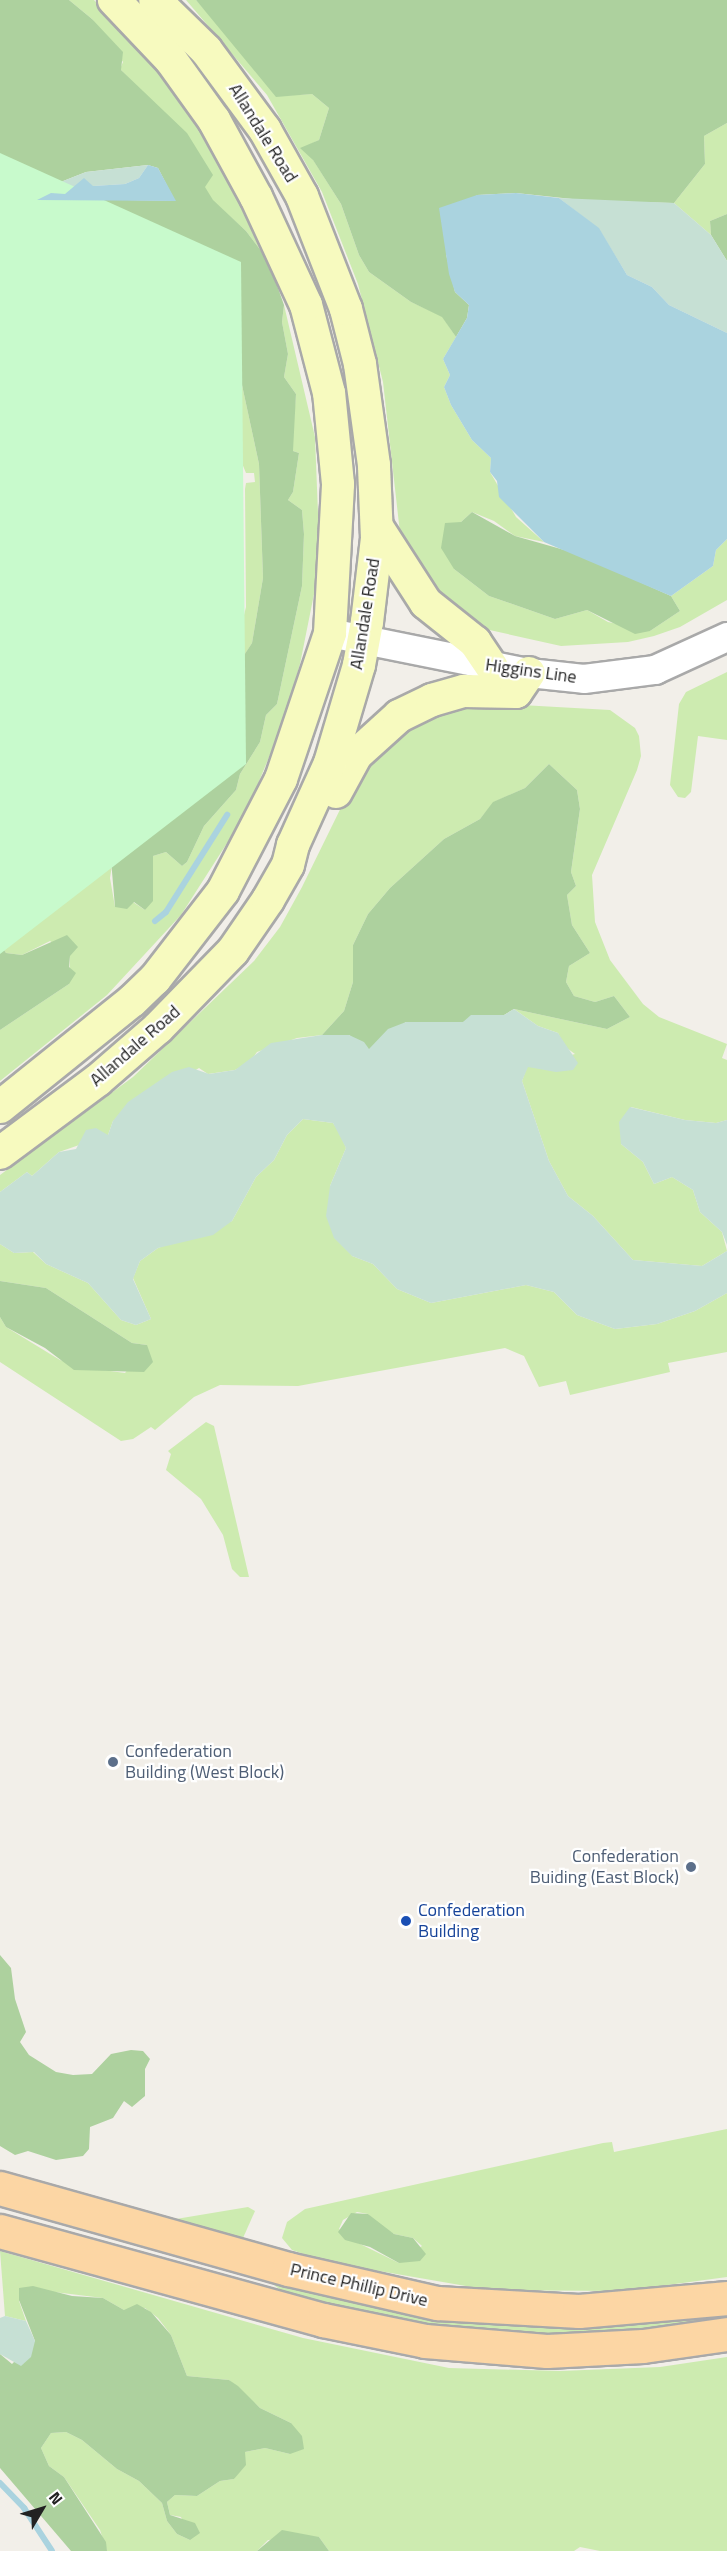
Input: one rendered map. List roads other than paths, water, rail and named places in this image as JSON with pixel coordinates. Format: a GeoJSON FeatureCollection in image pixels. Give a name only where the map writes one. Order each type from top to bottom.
{"type":"FeatureCollection","features":[{"type":"Feature","properties":{"kind":"main road","name":"Allandale Road"},"geometry":{"type":"LineString","coordinates":[[0,1107],[132,1001],[155,979],[223,891],[281,779],[330,633],[338,484],[328,393],[306,305],[256,197],[214,120],[171,60],[114,0]]}},
{"type":"Feature","properties":{"kind":"main road","name":"Allandale Road"},"geometry":{"type":"LineString","coordinates":[[0,1153],[98,1080],[184,1003],[233,951],[288,866],[338,738],[364,640],[377,527],[374,465],[360,364],[323,244],[266,130],[206,50],[155,0]]}},
{"type":"Feature","properties":{"kind":"main road"},"geometry":{"type":"LineString","coordinates":[[377,527],[426,603],[475,642],[492,667]]}},
{"type":"Feature","properties":{"kind":"main road"},"geometry":{"type":"LineString","coordinates":[[288,866],[303,859],[346,769],[384,728],[415,706],[448,695],[480,690],[516,692],[529,673]]}},
{"type":"Feature","properties":{"kind":"main road","name":"Prince Phillip Drive"},"geometry":{"type":"LineString","coordinates":[[0,2188],[342,2283],[437,2303],[579,2311],[727,2298]]}},
{"type":"Feature","properties":{"kind":"main road"},"geometry":{"type":"LineString","coordinates":[[0,2231],[323,2320],[425,2341],[547,2351],[643,2346],[727,2334]]}},
{"type":"Feature","properties":{"kind":"street","name":"Higgins Line"},"geometry":{"type":"LineString","coordinates":[[330,633],[492,667],[584,679],[626,676],[683,660],[727,636]]}},
{"type":"Feature","properties":{"kind":"water"},"geometry":{"type":"Polygon","coordinates":[[[148,165],[158,168],[176,201],[37,200],[51,193],[65,194],[84,178],[93,186],[125,184],[139,178],[148,165]]]}},
{"type":"Feature","properties":{"kind":"water"},"geometry":{"type":"Polygon","coordinates":[[[516,193],[559,198],[599,228],[627,275],[652,287],[669,305],[727,333],[727,539],[716,550],[713,566],[671,596],[544,542],[499,497],[497,481],[490,472],[491,458],[472,440],[451,405],[444,387],[450,375],[443,359],[467,318],[469,305],[455,292],[449,274],[439,208],[477,195],[516,193]]]}},
{"type":"Feature","properties":{"kind":"waterway"},"geometry":{"type":"LineString","coordinates":[[155,921],[166,912],[227,815]]}},
{"type":"Feature","properties":{"kind":"waterway"},"geometry":{"type":"LineString","coordinates":[[0,2483],[24,2508],[52,2551]]}},
{"type":"Feature","properties":{"kind":"place","name":"Confederation Building (West Block)"},"geometry":{"type":"Point","coordinates":[113,1762]}},
{"type":"Feature","properties":{"kind":"place","name":"Confederation Buiding (East Block)"},"geometry":{"type":"Point","coordinates":[691,1867]}},
{"type":"Feature","properties":{"kind":"place","name":"Confederation Building"},"geometry":{"type":"Point","coordinates":[406,1921]}}]}
